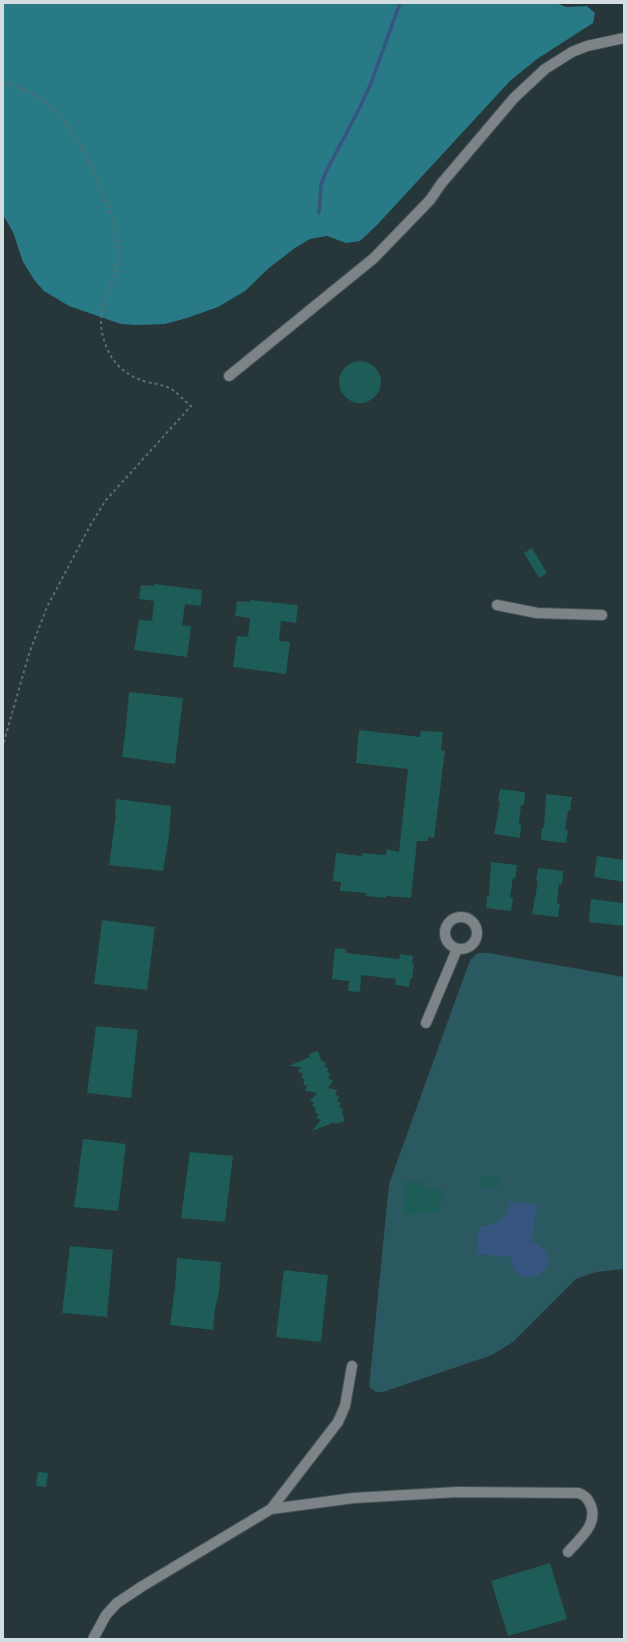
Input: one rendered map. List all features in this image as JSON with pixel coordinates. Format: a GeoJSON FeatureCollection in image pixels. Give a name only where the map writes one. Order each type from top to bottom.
{"type":"FeatureCollection","features":[{"type":"Feature","properties":{"kind":"street"},"geometry":{"type":"LineString","coordinates":[[230,376],[374,258],[430,200],[441,184],[514,98],[545,69],[572,52],[587,46],[624,38]]}},
{"type":"Feature","properties":{"kind":"street"},"geometry":{"type":"LineString","coordinates":[[497,604],[537,613],[602,615]]}},
{"type":"Feature","properties":{"kind":"street"},"geometry":{"type":"LineString","coordinates":[[426,1023],[458,949]]}},
{"type":"Feature","properties":{"kind":"street"},"geometry":{"type":"LineString","coordinates":[[93,1639],[106,1615],[117,1603],[141,1587],[272,1509],[338,1422],[345,1406],[352,1366]]}},
{"type":"Feature","properties":{"kind":"street"},"geometry":{"type":"LineString","coordinates":[[272,1509],[354,1498],[508,1491],[579,1493],[585,1495],[590,1502],[593,1510],[593,1519],[591,1525],[568,1552]]}},
{"type":"Feature","properties":{"kind":"path"},"geometry":{"type":"LineString","coordinates":[[3,83],[24,90],[37,97],[52,108],[64,121],[82,149],[106,200],[118,251],[115,269],[101,313],[101,326],[107,349],[125,372],[136,378],[173,390],[191,406],[106,500],[91,524],[47,607],[28,654],[3,745]]}},
{"type":"Feature","properties":{"kind":"shaded area"},"geometry":{"type":"Polygon","coordinates":[[[3,3],[556,3],[566,7],[587,6],[595,13],[593,23],[537,59],[510,81],[377,225],[360,241],[346,243],[327,236],[310,239],[295,248],[269,268],[245,291],[218,307],[165,324],[137,325],[121,324],[69,306],[44,291],[35,281],[23,262],[13,232],[3,215],[3,3]]]}},
{"type":"Feature","properties":{"kind":"shaded area"},"geometry":{"type":"Polygon","coordinates":[[[478,953],[488,953],[624,977],[624,1269],[596,1272],[576,1279],[513,1342],[492,1355],[383,1392],[376,1392],[369,1387],[389,1184],[470,960],[478,953]]]}},
{"type":"Feature","properties":{"kind":"shaded area"},"geometry":{"type":"Polygon","coordinates":[[[510,1202],[537,1205],[531,1242],[537,1243],[542,1247],[548,1259],[546,1267],[541,1273],[534,1276],[526,1277],[519,1275],[513,1268],[511,1257],[476,1254],[479,1227],[491,1225],[500,1220],[506,1213],[510,1202]]]}},
{"type":"Feature","properties":{"kind":"building"},"geometry":{"type":"Polygon","coordinates":[[[360,361],[375,367],[381,382],[375,397],[360,403],[345,397],[339,382],[345,367],[360,361]]]}},
{"type":"Feature","properties":{"kind":"building"},"geometry":{"type":"Polygon","coordinates":[[[532,548],[547,573],[539,578],[524,553],[532,548]]]}},
{"type":"Feature","properties":{"kind":"building"},"geometry":{"type":"Polygon","coordinates":[[[154,584],[202,590],[201,606],[185,604],[182,625],[191,626],[187,657],[134,650],[139,620],[152,621],[154,601],[139,599],[141,585],[154,586],[154,584]]]}},
{"type":"Feature","properties":{"kind":"building"},"geometry":{"type":"Polygon","coordinates":[[[250,600],[298,605],[296,623],[281,621],[279,641],[290,642],[286,674],[233,667],[237,636],[248,637],[250,618],[235,616],[237,601],[250,602],[250,600]]]}},
{"type":"Feature","properties":{"kind":"building"},"geometry":{"type":"Polygon","coordinates":[[[129,692],[183,698],[175,764],[122,757],[129,692]]]}},
{"type":"Feature","properties":{"kind":"building"},"geometry":{"type":"Polygon","coordinates":[[[359,730],[420,737],[421,731],[443,732],[441,750],[445,751],[434,838],[428,837],[428,841],[417,841],[411,898],[386,896],[386,898],[366,896],[366,893],[340,891],[341,882],[333,881],[336,853],[362,856],[362,853],[386,855],[387,849],[399,852],[408,769],[356,763],[359,730]]]}},
{"type":"Feature","properties":{"kind":"building"},"geometry":{"type":"Polygon","coordinates":[[[500,789],[525,792],[524,805],[521,805],[519,824],[521,824],[520,838],[494,834],[500,801],[498,801],[500,789]]]}},
{"type":"Feature","properties":{"kind":"building"},"geometry":{"type":"Polygon","coordinates":[[[546,794],[572,797],[565,830],[568,830],[566,843],[541,840],[542,828],[544,828],[546,794]]]}},
{"type":"Feature","properties":{"kind":"building"},"geometry":{"type":"Polygon","coordinates":[[[116,799],[171,806],[169,836],[163,871],[109,865],[116,815],[116,799]]]}},
{"type":"Feature","properties":{"kind":"building"},"geometry":{"type":"Polygon","coordinates":[[[597,856],[624,860],[624,882],[594,877],[597,856]]]}},
{"type":"Feature","properties":{"kind":"building"},"geometry":{"type":"Polygon","coordinates":[[[491,862],[517,865],[510,897],[513,898],[511,911],[486,908],[487,895],[489,896],[491,862]]]}},
{"type":"Feature","properties":{"kind":"building"},"geometry":{"type":"Polygon","coordinates":[[[538,868],[563,871],[562,885],[559,884],[557,903],[560,904],[558,917],[532,914],[538,881],[536,880],[538,868]]]}},
{"type":"Feature","properties":{"kind":"building"},"geometry":{"type":"Polygon","coordinates":[[[591,899],[624,903],[624,926],[589,922],[591,899]]]}},
{"type":"Feature","properties":{"kind":"building"},"geometry":{"type":"Polygon","coordinates":[[[102,920],[155,927],[147,990],[94,984],[102,920]]]}},
{"type":"Feature","properties":{"kind":"building"},"geometry":{"type":"Polygon","coordinates":[[[335,948],[346,949],[346,953],[399,959],[400,954],[413,956],[412,963],[414,963],[412,979],[410,979],[409,987],[395,985],[396,979],[361,975],[360,992],[348,991],[349,981],[332,979],[335,948]]]}},
{"type":"Feature","properties":{"kind":"building"},"geometry":{"type":"Polygon","coordinates":[[[96,1026],[138,1030],[131,1098],[87,1093],[96,1026]]]}},
{"type":"Feature","properties":{"kind":"building"},"geometry":{"type":"Polygon","coordinates":[[[318,1051],[321,1060],[327,1064],[324,1066],[329,1069],[326,1072],[331,1074],[328,1078],[333,1081],[328,1088],[337,1090],[335,1095],[339,1096],[337,1102],[341,1102],[339,1107],[343,1108],[342,1113],[345,1121],[335,1124],[335,1122],[312,1131],[321,1120],[316,1118],[319,1115],[314,1112],[316,1109],[312,1105],[314,1103],[310,1101],[317,1093],[305,1091],[307,1085],[303,1085],[305,1079],[301,1078],[303,1073],[298,1072],[301,1067],[288,1066],[310,1057],[309,1054],[318,1051]]]}},
{"type":"Feature","properties":{"kind":"building"},"geometry":{"type":"Polygon","coordinates":[[[83,1139],[126,1144],[118,1211],[74,1207],[83,1139]]]}},
{"type":"Feature","properties":{"kind":"building"},"geometry":{"type":"Polygon","coordinates":[[[190,1152],[233,1156],[225,1222],[181,1218],[190,1152]]]}},
{"type":"Feature","properties":{"kind":"building"},"geometry":{"type":"Polygon","coordinates":[[[481,1176],[499,1178],[498,1187],[480,1186],[481,1176]]]}},
{"type":"Feature","properties":{"kind":"building"},"geometry":{"type":"Polygon","coordinates":[[[407,1181],[425,1183],[424,1187],[442,1190],[439,1213],[421,1211],[421,1215],[402,1213],[407,1181]]]}},
{"type":"Feature","properties":{"kind":"building"},"geometry":{"type":"Polygon","coordinates":[[[70,1246],[113,1250],[107,1317],[62,1313],[70,1246]]]}},
{"type":"Feature","properties":{"kind":"building"},"geometry":{"type":"Polygon","coordinates":[[[177,1258],[221,1262],[219,1292],[215,1309],[213,1330],[170,1325],[177,1258]]]}},
{"type":"Feature","properties":{"kind":"building"},"geometry":{"type":"Polygon","coordinates":[[[284,1270],[328,1275],[321,1342],[276,1337],[284,1270]]]}},
{"type":"Feature","properties":{"kind":"building"},"geometry":{"type":"Polygon","coordinates":[[[38,1472],[48,1473],[46,1487],[36,1486],[38,1472]]]}},
{"type":"Feature","properties":{"kind":"building"},"geometry":{"type":"Polygon","coordinates":[[[550,1563],[567,1619],[508,1636],[491,1581],[550,1563]]]}},
{"type":"Feature","properties":{"kind":"waterway"},"geometry":{"type":"LineString","coordinates":[[319,213],[321,185],[326,172],[371,83],[400,3]]}}]}
